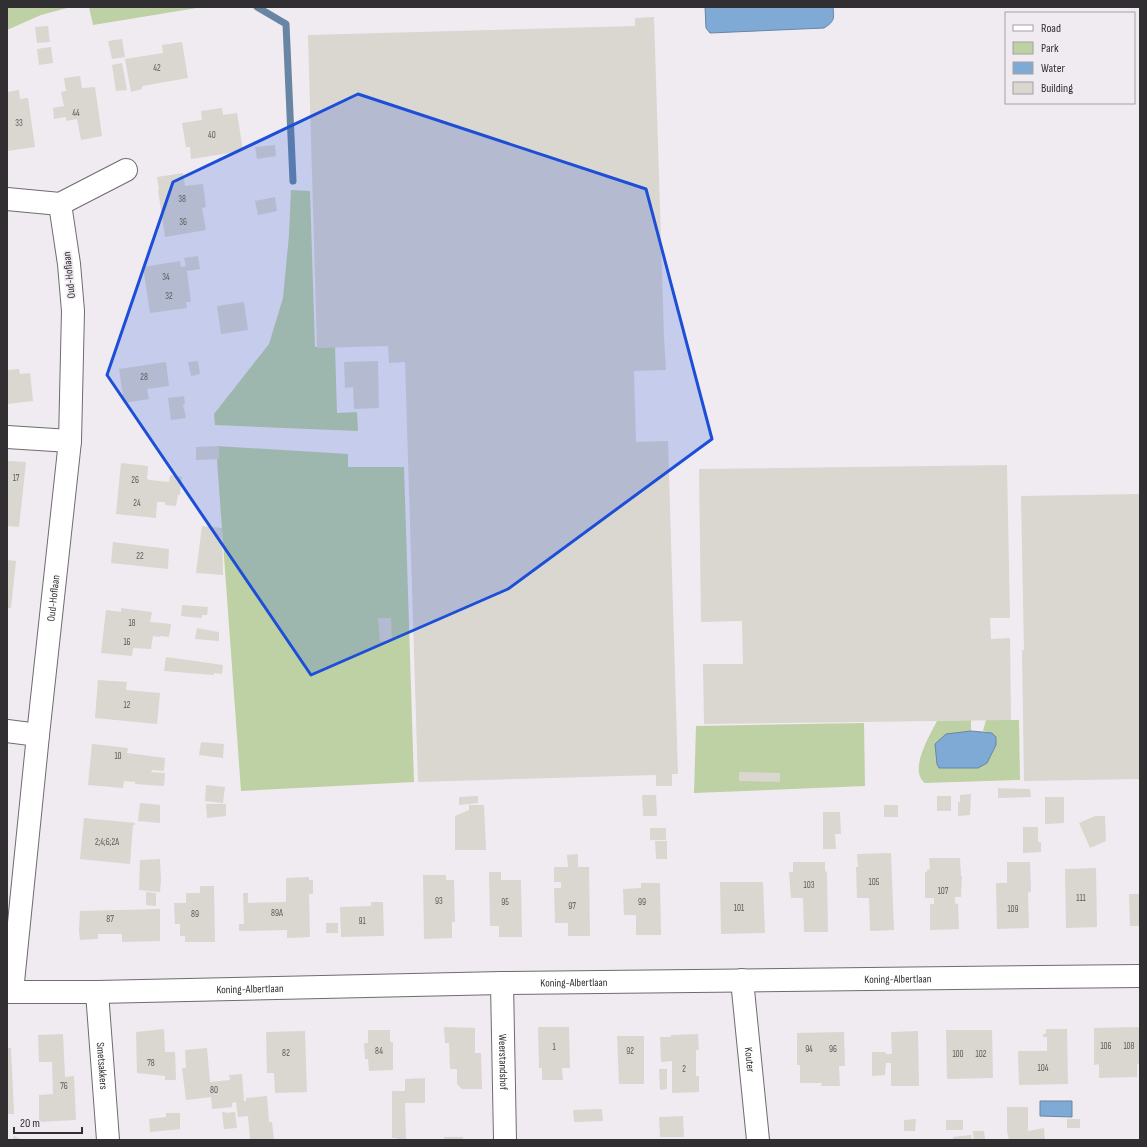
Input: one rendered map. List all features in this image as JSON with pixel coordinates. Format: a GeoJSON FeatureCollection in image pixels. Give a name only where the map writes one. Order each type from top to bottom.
{"type":"FeatureCollection","features":[{"type":"Feature","properties":{"kind":"street"},"geometry":{"type":"LineString","coordinates":[[7,199],[60,204],[126,170]]}},
{"type":"Feature","properties":{"kind":"street","name":"Oud-Hoflaan"},"geometry":{"type":"LineString","coordinates":[[10,992],[70,441],[73,311],[69,264],[60,204]]}},
{"type":"Feature","properties":{"kind":"street"},"geometry":{"type":"LineString","coordinates":[[7,437],[70,441]]}},
{"type":"Feature","properties":{"kind":"street"},"geometry":{"type":"LineString","coordinates":[[7,731],[38,735]]}},
{"type":"Feature","properties":{"kind":"street","name":"Koning-Albertlaan"},"geometry":{"type":"LineString","coordinates":[[10,992],[97,992],[502,983],[1140,976]]}},
{"type":"Feature","properties":{"kind":"street","name":"Kouter"},"geometry":{"type":"LineString","coordinates":[[742,980],[758,1140]]}},
{"type":"Feature","properties":{"kind":"street","name":"Weerstandshof"},"geometry":{"type":"LineString","coordinates":[[502,983],[505,1140]]}},
{"type":"Feature","properties":{"kind":"street","name":"Smetsakkers"},"geometry":{"type":"LineString","coordinates":[[97,992],[108,1140]]}},
{"type":"Feature","properties":{"kind":"highlighted area"},"geometry":{"type":"Polygon","coordinates":[[[358,94],[646,189],[712,439],[508,589],[311,675],[107,375],[173,182],[358,94]]]}},
{"type":"Feature","properties":{"kind":"green space"},"geometry":{"type":"Polygon","coordinates":[[[7,7],[71,7],[41,15],[7,30],[7,7]]]}},
{"type":"Feature","properties":{"kind":"green space"},"geometry":{"type":"Polygon","coordinates":[[[89,7],[203,7],[93,25],[89,7]]]}},
{"type":"Feature","properties":{"kind":"green space"},"geometry":{"type":"Polygon","coordinates":[[[291,190],[310,191],[315,347],[335,346],[337,413],[357,412],[358,431],[215,425],[214,414],[269,344],[283,298],[289,235],[291,190]]]}},
{"type":"Feature","properties":{"kind":"green space"},"geometry":{"type":"Polygon","coordinates":[[[216,446],[348,454],[348,467],[404,467],[414,782],[241,791],[216,446]]]}},
{"type":"Feature","properties":{"kind":"green space"},"geometry":{"type":"Polygon","coordinates":[[[971,720],[971,731],[955,733],[936,744],[937,764],[939,768],[996,737],[992,733],[983,731],[986,720],[1019,720],[1020,780],[925,783],[920,777],[919,761],[937,721],[971,720]]]}},
{"type":"Feature","properties":{"kind":"green space"},"geometry":{"type":"Polygon","coordinates":[[[864,723],[865,786],[694,793],[696,726],[864,723]]]}},
{"type":"Feature","properties":{"kind":"water"},"geometry":{"type":"Polygon","coordinates":[[[705,7],[833,7],[833,19],[824,28],[710,33],[706,28],[705,7]]]}},
{"type":"Feature","properties":{"kind":"water"},"geometry":{"type":"Polygon","coordinates":[[[971,731],[992,733],[996,737],[996,745],[987,763],[978,768],[939,768],[937,764],[935,744],[946,734],[971,731]]]}},
{"type":"Feature","properties":{"kind":"water"},"geometry":{"type":"Polygon","coordinates":[[[1040,1101],[1072,1101],[1072,1117],[1040,1116],[1040,1101]]]}},
{"type":"Feature","properties":{"kind":"building"},"geometry":{"type":"Polygon","coordinates":[[[654,17],[666,370],[634,371],[636,442],[668,441],[678,774],[672,774],[672,786],[656,786],[656,775],[418,782],[405,362],[389,363],[388,346],[317,348],[308,35],[635,26],[635,18],[654,17]]]}},
{"type":"Feature","properties":{"kind":"building"},"geometry":{"type":"Polygon","coordinates":[[[48,26],[50,42],[37,43],[35,27],[48,26]]]}},
{"type":"Feature","properties":{"kind":"building"},"geometry":{"type":"Polygon","coordinates":[[[122,39],[125,57],[112,59],[108,41],[122,39]]]}},
{"type":"Feature","properties":{"kind":"building"},"geometry":{"type":"Polygon","coordinates":[[[182,42],[188,78],[142,86],[142,89],[131,92],[125,59],[163,53],[162,45],[182,42]]]}},
{"type":"Feature","properties":{"kind":"building"},"geometry":{"type":"Polygon","coordinates":[[[51,47],[53,63],[39,65],[37,49],[51,47]]]}},
{"type":"Feature","properties":{"kind":"building"},"geometry":{"type":"Polygon","coordinates":[[[122,63],[127,90],[116,91],[112,65],[122,63]]]}},
{"type":"Feature","properties":{"kind":"building"},"geometry":{"type":"Polygon","coordinates":[[[80,76],[82,88],[95,87],[102,136],[81,140],[77,119],[66,121],[66,117],[54,119],[53,108],[64,106],[61,92],[66,91],[64,78],[80,76]]]}},
{"type":"Feature","properties":{"kind":"building"},"geometry":{"type":"Polygon","coordinates":[[[19,90],[20,99],[28,98],[35,147],[7,151],[7,92],[19,90]]]}},
{"type":"Feature","properties":{"kind":"building"},"geometry":{"type":"Polygon","coordinates":[[[222,108],[223,115],[237,113],[243,151],[191,159],[190,147],[186,147],[182,123],[202,120],[201,111],[222,108]]]}},
{"type":"Feature","properties":{"kind":"building"},"geometry":{"type":"Polygon","coordinates":[[[275,145],[276,156],[257,159],[255,147],[275,145]]]}},
{"type":"Feature","properties":{"kind":"building"},"geometry":{"type":"Polygon","coordinates":[[[183,173],[185,186],[203,184],[206,207],[202,208],[206,230],[165,237],[157,177],[183,173]]]}},
{"type":"Feature","properties":{"kind":"building"},"geometry":{"type":"Polygon","coordinates":[[[275,197],[277,211],[258,215],[255,201],[275,197]]]}},
{"type":"Feature","properties":{"kind":"building"},"geometry":{"type":"Polygon","coordinates":[[[198,256],[200,269],[187,271],[191,302],[186,302],[187,308],[150,313],[143,267],[180,261],[181,267],[186,266],[184,258],[198,256]]]}},
{"type":"Feature","properties":{"kind":"building"},"geometry":{"type":"Polygon","coordinates":[[[244,302],[248,330],[221,334],[217,306],[244,302]]]}},
{"type":"Feature","properties":{"kind":"building"},"geometry":{"type":"Polygon","coordinates":[[[198,361],[200,374],[191,376],[188,362],[198,361]]]}},
{"type":"Feature","properties":{"kind":"building"},"geometry":{"type":"Polygon","coordinates":[[[378,361],[379,408],[354,409],[353,387],[345,388],[344,362],[378,361]]]}},
{"type":"Feature","properties":{"kind":"building"},"geometry":{"type":"Polygon","coordinates":[[[166,362],[169,386],[147,389],[149,399],[124,403],[119,369],[166,362]]]}},
{"type":"Feature","properties":{"kind":"building"},"geometry":{"type":"Polygon","coordinates":[[[19,369],[20,374],[30,373],[33,401],[7,404],[7,370],[19,369]]]}},
{"type":"Feature","properties":{"kind":"building"},"geometry":{"type":"Polygon","coordinates":[[[184,396],[185,404],[183,404],[186,418],[171,420],[168,398],[184,396]]]}},
{"type":"Feature","properties":{"kind":"building"},"geometry":{"type":"Polygon","coordinates":[[[219,446],[219,459],[196,460],[196,447],[219,446]]]}},
{"type":"Feature","properties":{"kind":"building"},"geometry":{"type":"Polygon","coordinates":[[[7,461],[26,462],[19,527],[7,526],[7,461]]]}},
{"type":"Feature","properties":{"kind":"building"},"geometry":{"type":"Polygon","coordinates":[[[121,463],[148,466],[147,479],[150,480],[169,482],[170,475],[182,477],[180,495],[178,495],[176,506],[165,505],[165,502],[157,502],[156,518],[116,514],[121,463]]]}},
{"type":"Feature","properties":{"kind":"building"},"geometry":{"type":"Polygon","coordinates":[[[1007,465],[1010,618],[990,618],[991,639],[1010,638],[1011,720],[704,724],[703,664],[743,664],[742,621],[701,622],[699,469],[1007,465]]]}},
{"type":"Feature","properties":{"kind":"building"},"geometry":{"type":"Polygon","coordinates":[[[1140,494],[1140,779],[1024,781],[1022,650],[1024,650],[1021,496],[1140,494]]]}},
{"type":"Feature","properties":{"kind":"building"},"geometry":{"type":"Polygon","coordinates":[[[202,526],[222,528],[223,575],[196,573],[202,526]]]}},
{"type":"Feature","properties":{"kind":"building"},"geometry":{"type":"Polygon","coordinates":[[[113,542],[169,549],[168,569],[111,563],[113,542]]]}},
{"type":"Feature","properties":{"kind":"building"},"geometry":{"type":"Polygon","coordinates":[[[7,560],[16,561],[11,608],[7,608],[7,560]]]}},
{"type":"Feature","properties":{"kind":"building"},"geometry":{"type":"Polygon","coordinates":[[[182,605],[208,607],[207,615],[202,615],[202,618],[181,616],[182,605]]]}},
{"type":"Feature","properties":{"kind":"building"},"geometry":{"type":"Polygon","coordinates":[[[121,608],[152,612],[150,622],[171,624],[169,637],[153,636],[151,649],[133,648],[132,656],[101,653],[106,610],[121,612],[121,608]]]}},
{"type":"Feature","properties":{"kind":"building"},"geometry":{"type":"Polygon","coordinates":[[[378,618],[391,618],[392,640],[380,642],[378,618]]]}},
{"type":"Feature","properties":{"kind":"building"},"geometry":{"type":"Polygon","coordinates":[[[197,628],[219,632],[219,641],[195,639],[197,628]]]}},
{"type":"Feature","properties":{"kind":"building"},"geometry":{"type":"Polygon","coordinates":[[[166,657],[223,665],[222,674],[214,673],[214,675],[164,671],[166,657]]]}},
{"type":"Feature","properties":{"kind":"building"},"geometry":{"type":"Polygon","coordinates":[[[98,680],[127,682],[126,690],[160,693],[157,724],[95,718],[98,680]]]}},
{"type":"Feature","properties":{"kind":"building"},"geometry":{"type":"Polygon","coordinates":[[[201,742],[224,744],[223,758],[199,755],[201,742]]]}},
{"type":"Feature","properties":{"kind":"building"},"geometry":{"type":"Polygon","coordinates":[[[92,744],[128,748],[127,753],[165,758],[164,771],[152,770],[151,772],[165,773],[164,786],[135,784],[135,782],[124,781],[123,788],[88,785],[92,744]]]}},
{"type":"Feature","properties":{"kind":"building"},"geometry":{"type":"Polygon","coordinates":[[[739,772],[780,773],[780,782],[739,781],[739,772]]]}},
{"type":"Feature","properties":{"kind":"building"},"geometry":{"type":"Polygon","coordinates":[[[206,785],[225,787],[223,803],[205,801],[206,785]]]}},
{"type":"Feature","properties":{"kind":"building"},"geometry":{"type":"Polygon","coordinates":[[[998,788],[1030,789],[1031,797],[998,798],[998,788]]]}},
{"type":"Feature","properties":{"kind":"building"},"geometry":{"type":"Polygon","coordinates":[[[971,794],[970,815],[958,816],[958,802],[960,802],[960,795],[971,794]]]}},
{"type":"Feature","properties":{"kind":"building"},"geometry":{"type":"Polygon","coordinates":[[[642,795],[656,795],[657,816],[643,816],[642,795]]]}},
{"type":"Feature","properties":{"kind":"building"},"geometry":{"type":"Polygon","coordinates":[[[478,796],[478,803],[459,805],[459,797],[478,796]]]}},
{"type":"Feature","properties":{"kind":"building"},"geometry":{"type":"Polygon","coordinates":[[[937,796],[951,796],[951,811],[937,811],[937,796]]]}},
{"type":"Feature","properties":{"kind":"building"},"geometry":{"type":"Polygon","coordinates":[[[1045,797],[1064,797],[1064,823],[1045,824],[1045,797]]]}},
{"type":"Feature","properties":{"kind":"building"},"geometry":{"type":"Polygon","coordinates":[[[140,803],[160,805],[160,823],[138,821],[140,803]]]}},
{"type":"Feature","properties":{"kind":"building"},"geometry":{"type":"Polygon","coordinates":[[[206,804],[226,804],[226,816],[207,818],[206,804]]]}},
{"type":"Feature","properties":{"kind":"building"},"geometry":{"type":"Polygon","coordinates":[[[469,805],[484,805],[486,850],[455,850],[455,816],[469,810],[469,805]]]}},
{"type":"Feature","properties":{"kind":"building"},"geometry":{"type":"Polygon","coordinates":[[[884,805],[898,805],[898,817],[884,817],[884,805]]]}},
{"type":"Feature","properties":{"kind":"building"},"geometry":{"type":"Polygon","coordinates":[[[823,812],[840,812],[841,834],[835,834],[836,849],[823,849],[823,812]]]}},
{"type":"Feature","properties":{"kind":"building"},"geometry":{"type":"Polygon","coordinates":[[[1095,816],[1105,816],[1106,841],[1090,848],[1079,823],[1095,816]]]}},
{"type":"Feature","properties":{"kind":"building"},"geometry":{"type":"Polygon","coordinates":[[[84,818],[135,823],[135,825],[133,825],[130,864],[80,859],[84,818]]]}},
{"type":"Feature","properties":{"kind":"building"},"geometry":{"type":"Polygon","coordinates":[[[1023,827],[1038,827],[1038,842],[1041,842],[1041,852],[1023,853],[1023,827]]]}},
{"type":"Feature","properties":{"kind":"building"},"geometry":{"type":"Polygon","coordinates":[[[650,828],[666,828],[666,840],[650,840],[650,828]]]}},
{"type":"Feature","properties":{"kind":"building"},"geometry":{"type":"Polygon","coordinates":[[[655,841],[667,841],[667,859],[656,859],[655,841]]]}},
{"type":"Feature","properties":{"kind":"building"},"geometry":{"type":"Polygon","coordinates":[[[891,853],[894,930],[870,931],[869,898],[857,898],[857,854],[891,853]]]}},
{"type":"Feature","properties":{"kind":"building"},"geometry":{"type":"Polygon","coordinates":[[[578,854],[578,867],[589,867],[590,936],[568,936],[568,923],[555,923],[554,888],[561,888],[561,882],[554,882],[554,867],[568,867],[567,855],[578,854]]]}},
{"type":"Feature","properties":{"kind":"building"},"geometry":{"type":"Polygon","coordinates":[[[929,858],[960,858],[962,876],[961,897],[955,897],[955,903],[958,904],[959,929],[930,930],[930,904],[934,904],[934,898],[925,898],[925,872],[930,869],[929,858]]]}},
{"type":"Feature","properties":{"kind":"building"},"geometry":{"type":"Polygon","coordinates":[[[160,859],[160,892],[139,890],[140,860],[160,859]]]}},
{"type":"Feature","properties":{"kind":"building"},"geometry":{"type":"Polygon","coordinates":[[[793,862],[825,862],[825,871],[827,872],[828,932],[804,932],[803,898],[791,898],[789,872],[793,872],[793,862]]]}},
{"type":"Feature","properties":{"kind":"building"},"geometry":{"type":"Polygon","coordinates":[[[1007,862],[1030,862],[1031,891],[1028,893],[1029,928],[997,929],[996,883],[1007,883],[1007,862]]]}},
{"type":"Feature","properties":{"kind":"building"},"geometry":{"type":"Polygon","coordinates":[[[1096,868],[1097,927],[1066,928],[1065,869],[1096,868]]]}},
{"type":"Feature","properties":{"kind":"building"},"geometry":{"type":"Polygon","coordinates":[[[489,872],[501,872],[501,880],[521,880],[522,937],[499,937],[499,926],[490,926],[489,872]]]}},
{"type":"Feature","properties":{"kind":"building"},"geometry":{"type":"Polygon","coordinates":[[[423,875],[446,875],[446,880],[454,880],[455,922],[452,922],[452,938],[424,939],[423,875]]]}},
{"type":"Feature","properties":{"kind":"building"},"geometry":{"type":"Polygon","coordinates":[[[309,877],[309,880],[313,880],[313,894],[309,894],[310,937],[287,938],[287,930],[239,931],[239,924],[244,924],[243,893],[248,893],[248,903],[286,902],[286,878],[309,877]]]}},
{"type":"Feature","properties":{"kind":"building"},"geometry":{"type":"Polygon","coordinates":[[[720,882],[763,882],[765,933],[721,934],[720,882]]]}},
{"type":"Feature","properties":{"kind":"building"},"geometry":{"type":"Polygon","coordinates":[[[641,883],[660,883],[661,935],[636,935],[636,915],[624,915],[623,889],[641,888],[641,883]]]}},
{"type":"Feature","properties":{"kind":"building"},"geometry":{"type":"Polygon","coordinates":[[[200,886],[214,886],[215,942],[185,942],[185,936],[180,936],[180,924],[175,924],[174,903],[186,903],[186,893],[200,893],[200,886]]]}},
{"type":"Feature","properties":{"kind":"building"},"geometry":{"type":"Polygon","coordinates":[[[146,892],[156,893],[156,906],[146,905],[146,892]]]}},
{"type":"Feature","properties":{"kind":"building"},"geometry":{"type":"Polygon","coordinates":[[[1129,894],[1140,894],[1140,926],[1130,926],[1129,894]]]}},
{"type":"Feature","properties":{"kind":"building"},"geometry":{"type":"Polygon","coordinates":[[[371,902],[383,902],[384,936],[341,937],[340,907],[371,906],[371,902]]]}},
{"type":"Feature","properties":{"kind":"building"},"geometry":{"type":"Polygon","coordinates":[[[160,909],[160,941],[122,942],[122,934],[98,934],[98,939],[80,940],[80,911],[160,909]]]}},
{"type":"Feature","properties":{"kind":"building"},"geometry":{"type":"Polygon","coordinates":[[[326,923],[338,923],[338,933],[326,933],[326,923]]]}},
{"type":"Feature","properties":{"kind":"building"},"geometry":{"type":"Polygon","coordinates":[[[444,1027],[475,1028],[475,1053],[481,1053],[482,1089],[462,1089],[457,1084],[457,1069],[450,1069],[449,1043],[445,1043],[444,1027]]]}},
{"type":"Feature","properties":{"kind":"building"},"geometry":{"type":"Polygon","coordinates":[[[538,1027],[569,1027],[570,1068],[562,1068],[563,1080],[542,1080],[542,1068],[539,1068],[538,1027]]]}},
{"type":"Feature","properties":{"kind":"building"},"geometry":{"type":"Polygon","coordinates":[[[1140,1027],[1140,1064],[1137,1064],[1137,1077],[1099,1078],[1099,1064],[1094,1065],[1094,1028],[1140,1027]]]}},
{"type":"Feature","properties":{"kind":"building"},"geometry":{"type":"Polygon","coordinates":[[[164,1029],[165,1052],[175,1052],[176,1080],[165,1080],[165,1076],[137,1073],[136,1032],[164,1029]]]}},
{"type":"Feature","properties":{"kind":"building"},"geometry":{"type":"Polygon","coordinates":[[[1046,1029],[1067,1029],[1068,1084],[1019,1085],[1018,1051],[1047,1051],[1047,1037],[1043,1037],[1043,1034],[1046,1034],[1046,1029]]]}},
{"type":"Feature","properties":{"kind":"building"},"geometry":{"type":"Polygon","coordinates":[[[368,1030],[390,1030],[390,1042],[393,1042],[393,1070],[369,1071],[368,1059],[365,1059],[364,1043],[368,1043],[368,1030]]]}},
{"type":"Feature","properties":{"kind":"building"},"geometry":{"type":"Polygon","coordinates":[[[946,1030],[992,1030],[993,1078],[947,1079],[946,1030]]]}},
{"type":"Feature","properties":{"kind":"building"},"geometry":{"type":"Polygon","coordinates":[[[305,1031],[307,1092],[275,1093],[274,1073],[267,1073],[266,1032],[305,1031]]]}},
{"type":"Feature","properties":{"kind":"building"},"geometry":{"type":"Polygon","coordinates":[[[918,1031],[919,1086],[891,1086],[891,1063],[886,1063],[885,1075],[872,1076],[872,1052],[886,1052],[885,1054],[892,1054],[891,1032],[918,1031]]]}},
{"type":"Feature","properties":{"kind":"building"},"geometry":{"type":"Polygon","coordinates":[[[844,1032],[845,1066],[839,1066],[840,1086],[821,1086],[822,1083],[800,1083],[800,1065],[797,1065],[797,1033],[844,1032]]]}},
{"type":"Feature","properties":{"kind":"building"},"geometry":{"type":"Polygon","coordinates":[[[63,1034],[65,1077],[74,1076],[76,1120],[39,1122],[39,1095],[53,1094],[52,1062],[39,1062],[38,1035],[63,1034]]]}},
{"type":"Feature","properties":{"kind":"building"},"geometry":{"type":"Polygon","coordinates":[[[698,1034],[699,1050],[696,1050],[696,1076],[699,1076],[699,1092],[672,1093],[672,1061],[661,1062],[660,1037],[698,1034]]]}},
{"type":"Feature","properties":{"kind":"building"},"geometry":{"type":"Polygon","coordinates":[[[617,1036],[644,1036],[644,1084],[619,1084],[617,1036]]]}},
{"type":"Feature","properties":{"kind":"building"},"geometry":{"type":"Polygon","coordinates":[[[7,1048],[11,1048],[14,1114],[7,1114],[7,1048]]]}},
{"type":"Feature","properties":{"kind":"building"},"geometry":{"type":"Polygon","coordinates":[[[207,1048],[210,1082],[230,1080],[229,1075],[242,1074],[244,1101],[246,1101],[246,1098],[267,1096],[269,1122],[272,1122],[274,1140],[250,1140],[248,1116],[238,1117],[236,1102],[232,1103],[232,1107],[212,1109],[211,1097],[186,1100],[182,1068],[186,1068],[185,1050],[207,1048]]]}},
{"type":"Feature","properties":{"kind":"building"},"geometry":{"type":"Polygon","coordinates":[[[659,1069],[667,1069],[667,1089],[660,1090],[659,1069]]]}},
{"type":"Feature","properties":{"kind":"building"},"geometry":{"type":"Polygon","coordinates":[[[425,1078],[425,1103],[405,1103],[406,1140],[397,1140],[397,1138],[392,1138],[392,1091],[405,1091],[405,1079],[425,1078]]]}},
{"type":"Feature","properties":{"kind":"building"},"geometry":{"type":"Polygon","coordinates":[[[1007,1107],[1028,1107],[1028,1131],[1044,1128],[1045,1140],[1009,1140],[1007,1131],[1007,1107]]]}},
{"type":"Feature","properties":{"kind":"building"},"geometry":{"type":"Polygon","coordinates":[[[602,1109],[603,1121],[574,1122],[573,1110],[602,1109]]]}},
{"type":"Feature","properties":{"kind":"building"},"geometry":{"type":"Polygon","coordinates":[[[222,1112],[235,1112],[237,1128],[224,1129],[222,1112]]]}},
{"type":"Feature","properties":{"kind":"building"},"geometry":{"type":"Polygon","coordinates":[[[166,1113],[180,1113],[180,1129],[150,1132],[149,1119],[166,1117],[166,1113]]]}},
{"type":"Feature","properties":{"kind":"building"},"geometry":{"type":"Polygon","coordinates":[[[683,1116],[684,1137],[660,1137],[659,1117],[683,1116]]]}},
{"type":"Feature","properties":{"kind":"building"},"geometry":{"type":"Polygon","coordinates":[[[916,1119],[915,1131],[904,1131],[904,1120],[916,1119]]]}},
{"type":"Feature","properties":{"kind":"building"},"geometry":{"type":"Polygon","coordinates":[[[1067,1119],[1080,1119],[1080,1128],[1067,1128],[1067,1119]]]}},
{"type":"Feature","properties":{"kind":"building"},"geometry":{"type":"Polygon","coordinates":[[[946,1120],[963,1120],[963,1130],[946,1130],[946,1120]]]}},
{"type":"Feature","properties":{"kind":"building"},"geometry":{"type":"Polygon","coordinates":[[[973,1131],[984,1131],[985,1140],[974,1140],[973,1131]]]}},
{"type":"Feature","properties":{"kind":"building"},"geometry":{"type":"Polygon","coordinates":[[[971,1135],[972,1140],[953,1140],[953,1137],[971,1135]]]}},
{"type":"Feature","properties":{"kind":"building"},"geometry":{"type":"Polygon","coordinates":[[[14,1136],[22,1140],[12,1140],[14,1136]]]}},
{"type":"Feature","properties":{"kind":"building"},"geometry":{"type":"Polygon","coordinates":[[[444,1137],[463,1137],[463,1140],[445,1140],[444,1137]]]}},
{"type":"Feature","properties":{"kind":"waterway"},"geometry":{"type":"LineString","coordinates":[[257,7],[286,24],[293,181]]}}]}
